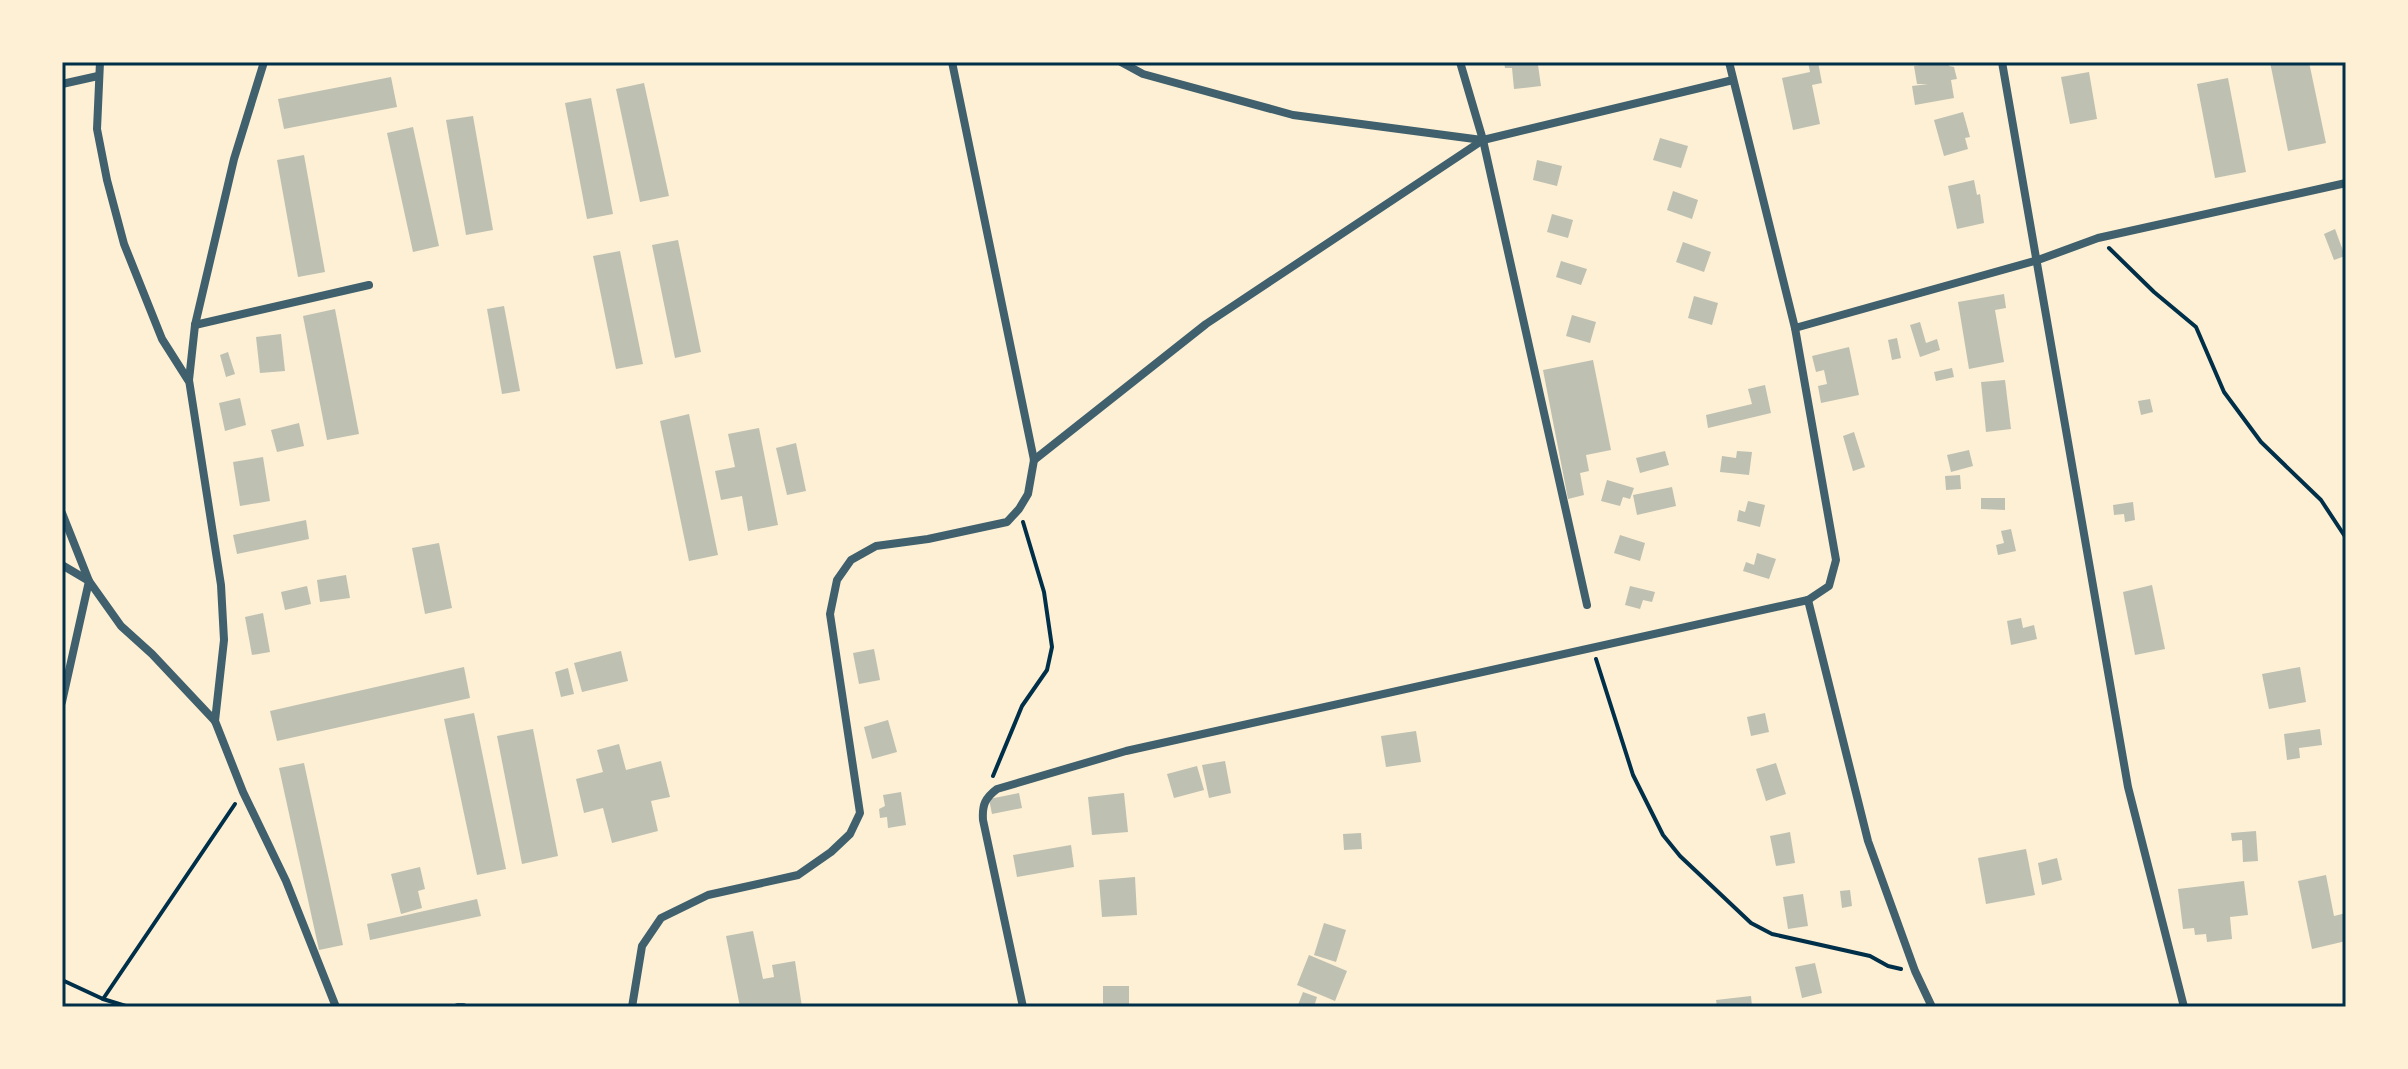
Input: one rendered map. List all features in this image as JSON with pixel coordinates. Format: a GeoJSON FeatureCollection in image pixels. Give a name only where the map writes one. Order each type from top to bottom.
{"type":"FeatureCollection","features":[{"type":"Feature","properties":{"kind":"street"},"geometry":{"type":"LineString","coordinates":[[100,62],[97,129],[124,244],[162,339],[189,380]]}},
{"type":"Feature","properties":{"kind":"street"},"geometry":{"type":"LineString","coordinates":[[215,721],[224,640],[221,585],[189,380],[195,325],[234,159],[264,62]]}},
{"type":"Feature","properties":{"kind":"street"},"geometry":{"type":"LineString","coordinates":[[632,1007],[642,946],[661,918],[708,895],[798,875],[850,834],[860,813],[830,614],[837,580],[851,560],[876,546],[928,539],[1007,522],[1028,494],[1034,460],[952,62]]}},
{"type":"Feature","properties":{"kind":"street"},"geometry":{"type":"LineString","coordinates":[[1121,62],[1143,74],[1293,115],[1483,140]]}},
{"type":"Feature","properties":{"kind":"street"},"geometry":{"type":"LineString","coordinates":[[1460,62],[1483,140],[1587,605]]}},
{"type":"Feature","properties":{"kind":"street"},"geometry":{"type":"LineString","coordinates":[[1023,1007],[983,820],[982,809],[986,797],[997,789],[1126,751],[1808,600],[1829,586],[1836,560],[1795,328],[1729,62]]}},
{"type":"Feature","properties":{"kind":"street"},"geometry":{"type":"LineString","coordinates":[[2002,62],[2122,757],[2184,1007]]}},
{"type":"Feature","properties":{"kind":"street"},"geometry":{"type":"LineString","coordinates":[[62,84],[98,76]]}},
{"type":"Feature","properties":{"kind":"street"},"geometry":{"type":"LineString","coordinates":[[1034,460],[1206,324],[1483,140],[1733,80]]}},
{"type":"Feature","properties":{"kind":"street"},"geometry":{"type":"LineString","coordinates":[[1795,328],[2038,260],[2098,238],[2346,183]]}},
{"type":"Feature","properties":{"kind":"street"},"geometry":{"type":"LineString","coordinates":[[195,325],[369,285]]}},
{"type":"Feature","properties":{"kind":"street"},"geometry":{"type":"LineString","coordinates":[[62,513],[89,581],[121,626],[215,721],[243,792],[286,881],[336,1007]]}},
{"type":"Feature","properties":{"kind":"street"},"geometry":{"type":"LineString","coordinates":[[62,565],[89,581]]}},
{"type":"Feature","properties":{"kind":"street"},"geometry":{"type":"LineString","coordinates":[[62,702],[89,581]]}},
{"type":"Feature","properties":{"kind":"street"},"geometry":{"type":"LineString","coordinates":[[1808,600],[1868,841],[1915,971],[1932,1007]]}},
{"type":"Feature","properties":{"kind":"path"},"geometry":{"type":"LineString","coordinates":[[2098,238],[2196,327],[2224,392],[2261,442],[2321,500],[2346,538]]}},
{"type":"Feature","properties":{"kind":"path"},"geometry":{"type":"LineString","coordinates":[[986,797],[1022,706],[1047,670],[1052,647],[1044,592],[1019,509]]}},
{"type":"Feature","properties":{"kind":"path"},"geometry":{"type":"LineString","coordinates":[[1593,649],[1633,775],[1663,835],[1680,856],[1751,923],[1772,934],[1870,956],[1888,966],[1915,971]]}},
{"type":"Feature","properties":{"kind":"path"},"geometry":{"type":"LineString","coordinates":[[103,999],[243,792]]}},
{"type":"Feature","properties":{"kind":"path"},"geometry":{"type":"LineString","coordinates":[[62,980],[129,1007]]}},
{"type":"Feature","properties":{"kind":"building"},"geometry":{"type":"Polygon","coordinates":[[[1504,62],[1535,62],[1541,86],[1514,89],[1512,68],[1505,68],[1504,62]]]}},
{"type":"Feature","properties":{"kind":"building"},"geometry":{"type":"Polygon","coordinates":[[[1808,62],[1818,62],[1822,83],[1812,85],[1820,124],[1793,130],[1782,78],[1810,72],[1808,62]]]}},
{"type":"Feature","properties":{"kind":"building"},"geometry":{"type":"Polygon","coordinates":[[[1949,62],[1949,66],[1954,67],[1957,79],[1951,80],[1954,98],[1915,105],[1912,86],[1928,84],[1917,84],[1914,66],[1949,62]]]}},
{"type":"Feature","properties":{"kind":"building"},"geometry":{"type":"Polygon","coordinates":[[[2270,62],[2309,62],[2326,143],[2288,151],[2270,62]]]}},
{"type":"Feature","properties":{"kind":"building"},"geometry":{"type":"Polygon","coordinates":[[[2089,72],[2097,119],[2070,124],[2061,77],[2089,72]]]}},
{"type":"Feature","properties":{"kind":"building"},"geometry":{"type":"Polygon","coordinates":[[[391,77],[397,107],[284,129],[278,99],[391,77]]]}},
{"type":"Feature","properties":{"kind":"building"},"geometry":{"type":"Polygon","coordinates":[[[2228,78],[2246,172],[2215,178],[2197,84],[2228,78]]]}},
{"type":"Feature","properties":{"kind":"building"},"geometry":{"type":"Polygon","coordinates":[[[644,83],[669,196],[640,202],[616,89],[644,83]]]}},
{"type":"Feature","properties":{"kind":"building"},"geometry":{"type":"Polygon","coordinates":[[[591,98],[613,214],[587,219],[565,103],[591,98]]]}},
{"type":"Feature","properties":{"kind":"building"},"geometry":{"type":"Polygon","coordinates":[[[1963,112],[1970,137],[1965,138],[1968,149],[1944,156],[1934,120],[1963,112]]]}},
{"type":"Feature","properties":{"kind":"building"},"geometry":{"type":"Polygon","coordinates":[[[473,116],[493,230],[466,235],[446,120],[473,116]]]}},
{"type":"Feature","properties":{"kind":"building"},"geometry":{"type":"Polygon","coordinates":[[[413,127],[439,246],[413,252],[387,133],[413,127]]]}},
{"type":"Feature","properties":{"kind":"building"},"geometry":{"type":"Polygon","coordinates":[[[1660,138],[1688,146],[1681,168],[1653,160],[1660,138]]]}},
{"type":"Feature","properties":{"kind":"building"},"geometry":{"type":"Polygon","coordinates":[[[304,155],[325,272],[298,277],[277,160],[304,155]]]}},
{"type":"Feature","properties":{"kind":"building"},"geometry":{"type":"Polygon","coordinates":[[[1537,160],[1562,166],[1557,186],[1533,180],[1537,160]]]}},
{"type":"Feature","properties":{"kind":"building"},"geometry":{"type":"Polygon","coordinates":[[[1974,180],[1977,195],[1980,194],[1984,223],[1957,229],[1948,186],[1974,180]]]}},
{"type":"Feature","properties":{"kind":"building"},"geometry":{"type":"Polygon","coordinates":[[[1673,191],[1698,200],[1692,219],[1667,210],[1673,191]]]}},
{"type":"Feature","properties":{"kind":"building"},"geometry":{"type":"Polygon","coordinates":[[[1552,214],[1573,220],[1568,238],[1547,232],[1552,214]]]}},
{"type":"Feature","properties":{"kind":"building"},"geometry":{"type":"Polygon","coordinates":[[[2335,229],[2345,256],[2334,260],[2324,234],[2335,229]]]}},
{"type":"Feature","properties":{"kind":"building"},"geometry":{"type":"Polygon","coordinates":[[[678,240],[701,352],[675,358],[652,245],[678,240]]]}},
{"type":"Feature","properties":{"kind":"building"},"geometry":{"type":"Polygon","coordinates":[[[1683,242],[1711,252],[1704,272],[1676,262],[1683,242]]]}},
{"type":"Feature","properties":{"kind":"building"},"geometry":{"type":"Polygon","coordinates":[[[620,251],[643,364],[616,369],[593,256],[620,251]]]}},
{"type":"Feature","properties":{"kind":"building"},"geometry":{"type":"Polygon","coordinates":[[[1561,261],[1587,269],[1581,285],[1556,277],[1561,261]]]}},
{"type":"Feature","properties":{"kind":"building"},"geometry":{"type":"Polygon","coordinates":[[[2004,294],[2006,308],[1995,310],[2004,362],[1969,369],[1958,302],[2004,294]]]}},
{"type":"Feature","properties":{"kind":"building"},"geometry":{"type":"Polygon","coordinates":[[[1694,296],[1718,303],[1712,325],[1688,318],[1694,296]]]}},
{"type":"Feature","properties":{"kind":"building"},"geometry":{"type":"Polygon","coordinates":[[[504,306],[520,391],[502,394],[487,309],[504,306]]]}},
{"type":"Feature","properties":{"kind":"building"},"geometry":{"type":"Polygon","coordinates":[[[335,309],[359,434],[327,440],[303,316],[335,309]]]}},
{"type":"Feature","properties":{"kind":"building"},"geometry":{"type":"Polygon","coordinates":[[[1572,315],[1596,322],[1590,343],[1566,336],[1572,315]]]}},
{"type":"Feature","properties":{"kind":"building"},"geometry":{"type":"Polygon","coordinates":[[[1920,322],[1926,343],[1937,339],[1940,350],[1920,357],[1910,325],[1920,322]]]}},
{"type":"Feature","properties":{"kind":"building"},"geometry":{"type":"Polygon","coordinates":[[[281,334],[285,371],[260,373],[256,337],[281,334]]]}},
{"type":"Feature","properties":{"kind":"building"},"geometry":{"type":"Polygon","coordinates":[[[1897,338],[1901,358],[1892,360],[1888,340],[1897,338]]]}},
{"type":"Feature","properties":{"kind":"building"},"geometry":{"type":"Polygon","coordinates":[[[1849,347],[1859,395],[1821,403],[1818,386],[1827,384],[1824,370],[1816,372],[1812,356],[1849,347]]]}},
{"type":"Feature","properties":{"kind":"building"},"geometry":{"type":"Polygon","coordinates":[[[228,352],[235,374],[226,377],[220,355],[228,352]]]}},
{"type":"Feature","properties":{"kind":"building"},"geometry":{"type":"Polygon","coordinates":[[[1593,360],[1611,450],[1586,455],[1589,471],[1580,473],[1584,495],[1568,499],[1543,370],[1593,360]]]}},
{"type":"Feature","properties":{"kind":"building"},"geometry":{"type":"Polygon","coordinates":[[[1952,368],[1954,377],[1936,381],[1934,372],[1952,368]]]}},
{"type":"Feature","properties":{"kind":"building"},"geometry":{"type":"Polygon","coordinates":[[[2005,380],[2011,429],[1986,432],[1981,382],[2005,380]]]}},
{"type":"Feature","properties":{"kind":"building"},"geometry":{"type":"Polygon","coordinates":[[[1765,385],[1771,413],[1708,428],[1706,415],[1752,404],[1748,389],[1765,385]]]}},
{"type":"Feature","properties":{"kind":"building"},"geometry":{"type":"Polygon","coordinates":[[[240,398],[246,425],[225,431],[219,403],[240,398]]]}},
{"type":"Feature","properties":{"kind":"building"},"geometry":{"type":"Polygon","coordinates":[[[2150,399],[2153,412],[2141,415],[2138,401],[2150,399]]]}},
{"type":"Feature","properties":{"kind":"building"},"geometry":{"type":"Polygon","coordinates":[[[689,414],[718,555],[689,561],[660,421],[689,414]]]}},
{"type":"Feature","properties":{"kind":"building"},"geometry":{"type":"Polygon","coordinates":[[[299,423],[304,446],[277,452],[271,430],[299,423]]]}},
{"type":"Feature","properties":{"kind":"building"},"geometry":{"type":"Polygon","coordinates":[[[759,428],[778,525],[748,531],[742,496],[721,500],[715,471],[735,467],[728,434],[759,428]]]}},
{"type":"Feature","properties":{"kind":"building"},"geometry":{"type":"Polygon","coordinates":[[[1854,432],[1865,467],[1853,471],[1843,436],[1854,432]]]}},
{"type":"Feature","properties":{"kind":"building"},"geometry":{"type":"Polygon","coordinates":[[[796,443],[806,491],[787,495],[776,448],[796,443]]]}},
{"type":"Feature","properties":{"kind":"building"},"geometry":{"type":"Polygon","coordinates":[[[1969,450],[1973,466],[1951,472],[1947,455],[1969,450]]]}},
{"type":"Feature","properties":{"kind":"building"},"geometry":{"type":"Polygon","coordinates":[[[1665,451],[1669,465],[1640,473],[1636,458],[1665,451]]]}},
{"type":"Feature","properties":{"kind":"building"},"geometry":{"type":"Polygon","coordinates":[[[1737,451],[1752,452],[1749,475],[1720,472],[1722,456],[1736,458],[1737,451]]]}},
{"type":"Feature","properties":{"kind":"building"},"geometry":{"type":"Polygon","coordinates":[[[263,457],[270,501],[240,506],[233,462],[263,457]]]}},
{"type":"Feature","properties":{"kind":"building"},"geometry":{"type":"Polygon","coordinates":[[[1960,475],[1961,489],[1946,490],[1945,476],[1960,475]]]}},
{"type":"Feature","properties":{"kind":"building"},"geometry":{"type":"Polygon","coordinates":[[[1607,480],[1634,488],[1630,499],[1623,497],[1620,506],[1601,501],[1607,480]]]}},
{"type":"Feature","properties":{"kind":"building"},"geometry":{"type":"Polygon","coordinates":[[[1672,487],[1676,506],[1637,515],[1633,495],[1672,487]]]}},
{"type":"Feature","properties":{"kind":"building"},"geometry":{"type":"Polygon","coordinates":[[[1981,498],[2005,498],[2005,510],[1981,509],[1981,498]]]}},
{"type":"Feature","properties":{"kind":"building"},"geometry":{"type":"Polygon","coordinates":[[[1748,501],[1765,505],[1760,527],[1737,521],[1739,510],[1745,512],[1748,501]]]}},
{"type":"Feature","properties":{"kind":"building"},"geometry":{"type":"Polygon","coordinates":[[[2133,502],[2135,520],[2125,522],[2124,514],[2114,515],[2113,505],[2133,502]]]}},
{"type":"Feature","properties":{"kind":"building"},"geometry":{"type":"Polygon","coordinates":[[[306,520],[309,539],[237,554],[233,535],[306,520]]]}},
{"type":"Feature","properties":{"kind":"building"},"geometry":{"type":"Polygon","coordinates":[[[2011,529],[2016,551],[1998,555],[1996,545],[2004,543],[2001,531],[2011,529]]]}},
{"type":"Feature","properties":{"kind":"building"},"geometry":{"type":"Polygon","coordinates":[[[1620,535],[1645,543],[1640,561],[1614,553],[1620,535]]]}},
{"type":"Feature","properties":{"kind":"building"},"geometry":{"type":"Polygon","coordinates":[[[439,543],[452,608],[425,614],[412,548],[439,543]]]}},
{"type":"Feature","properties":{"kind":"building"},"geometry":{"type":"Polygon","coordinates":[[[1757,553],[1776,559],[1769,579],[1743,571],[1746,562],[1754,565],[1757,553]]]}},
{"type":"Feature","properties":{"kind":"building"},"geometry":{"type":"Polygon","coordinates":[[[346,575],[350,598],[320,602],[317,580],[346,575]]]}},
{"type":"Feature","properties":{"kind":"building"},"geometry":{"type":"Polygon","coordinates":[[[2152,585],[2165,649],[2135,655],[2123,592],[2152,585]]]}},
{"type":"Feature","properties":{"kind":"building"},"geometry":{"type":"Polygon","coordinates":[[[307,586],[311,604],[285,610],[281,592],[307,586]]]}},
{"type":"Feature","properties":{"kind":"building"},"geometry":{"type":"Polygon","coordinates":[[[1630,586],[1655,592],[1652,602],[1643,600],[1640,609],[1625,605],[1630,586]]]}},
{"type":"Feature","properties":{"kind":"building"},"geometry":{"type":"Polygon","coordinates":[[[263,613],[270,652],[252,655],[245,617],[263,613]]]}},
{"type":"Feature","properties":{"kind":"building"},"geometry":{"type":"Polygon","coordinates":[[[2021,618],[2023,628],[2034,625],[2037,639],[2011,645],[2007,621],[2021,618]]]}},
{"type":"Feature","properties":{"kind":"building"},"geometry":{"type":"Polygon","coordinates":[[[874,649],[880,680],[859,684],[853,653],[874,649]]]}},
{"type":"Feature","properties":{"kind":"building"},"geometry":{"type":"Polygon","coordinates":[[[621,651],[628,681],[582,692],[574,663],[621,651]]]}},
{"type":"Feature","properties":{"kind":"building"},"geometry":{"type":"Polygon","coordinates":[[[464,667],[470,698],[277,741],[270,711],[464,667]]]}},
{"type":"Feature","properties":{"kind":"building"},"geometry":{"type":"Polygon","coordinates":[[[2300,667],[2306,702],[2269,709],[2262,674],[2300,667]]]}},
{"type":"Feature","properties":{"kind":"building"},"geometry":{"type":"Polygon","coordinates":[[[568,668],[574,694],[561,697],[555,672],[568,668]]]}},
{"type":"Feature","properties":{"kind":"building"},"geometry":{"type":"Polygon","coordinates":[[[474,713],[506,869],[477,875],[444,719],[474,713]]]}},
{"type":"Feature","properties":{"kind":"building"},"geometry":{"type":"Polygon","coordinates":[[[1765,713],[1769,732],[1751,736],[1747,717],[1765,713]]]}},
{"type":"Feature","properties":{"kind":"building"},"geometry":{"type":"Polygon","coordinates":[[[888,720],[897,752],[872,759],[864,727],[888,720]]]}},
{"type":"Feature","properties":{"kind":"building"},"geometry":{"type":"Polygon","coordinates":[[[533,729],[558,856],[522,864],[497,736],[533,729]]]}},
{"type":"Feature","properties":{"kind":"building"},"geometry":{"type":"Polygon","coordinates":[[[2320,729],[2322,745],[2299,748],[2300,758],[2287,760],[2284,734],[2320,729]]]}},
{"type":"Feature","properties":{"kind":"building"},"geometry":{"type":"Polygon","coordinates":[[[1416,731],[1421,762],[1386,767],[1381,736],[1416,731]]]}},
{"type":"Feature","properties":{"kind":"building"},"geometry":{"type":"Polygon","coordinates":[[[619,744],[626,770],[661,761],[670,797],[651,801],[658,831],[612,843],[603,808],[584,813],[576,779],[603,772],[597,750],[619,744]]]}},
{"type":"Feature","properties":{"kind":"building"},"geometry":{"type":"Polygon","coordinates":[[[1225,761],[1231,793],[1209,798],[1202,765],[1225,761]]]}},
{"type":"Feature","properties":{"kind":"building"},"geometry":{"type":"Polygon","coordinates":[[[304,763],[343,945],[319,950],[279,768],[304,763]]]}},
{"type":"Feature","properties":{"kind":"building"},"geometry":{"type":"Polygon","coordinates":[[[1776,763],[1786,794],[1766,801],[1756,769],[1776,763]]]}},
{"type":"Feature","properties":{"kind":"building"},"geometry":{"type":"Polygon","coordinates":[[[1197,766],[1204,790],[1174,798],[1167,774],[1197,766]]]}},
{"type":"Feature","properties":{"kind":"building"},"geometry":{"type":"Polygon","coordinates":[[[901,792],[906,825],[888,828],[887,817],[880,818],[879,809],[885,806],[883,795],[901,792]]]}},
{"type":"Feature","properties":{"kind":"building"},"geometry":{"type":"Polygon","coordinates":[[[1019,793],[1022,808],[992,814],[989,799],[1019,793]]]}},
{"type":"Feature","properties":{"kind":"building"},"geometry":{"type":"Polygon","coordinates":[[[1124,793],[1128,832],[1092,835],[1088,797],[1124,793]]]}},
{"type":"Feature","properties":{"kind":"building"},"geometry":{"type":"Polygon","coordinates":[[[2256,831],[2258,861],[2243,862],[2242,840],[2232,841],[2231,833],[2256,831]]]}},
{"type":"Feature","properties":{"kind":"building"},"geometry":{"type":"Polygon","coordinates":[[[1790,832],[1795,863],[1776,866],[1770,836],[1790,832]]]}},
{"type":"Feature","properties":{"kind":"building"},"geometry":{"type":"Polygon","coordinates":[[[1361,833],[1362,849],[1344,850],[1343,834],[1361,833]]]}},
{"type":"Feature","properties":{"kind":"building"},"geometry":{"type":"Polygon","coordinates":[[[1071,845],[1074,867],[1017,877],[1013,855],[1071,845]]]}},
{"type":"Feature","properties":{"kind":"building"},"geometry":{"type":"Polygon","coordinates":[[[2026,849],[2035,895],[1986,904],[1978,858],[2026,849]]]}},
{"type":"Feature","properties":{"kind":"building"},"geometry":{"type":"Polygon","coordinates":[[[2057,858],[2062,880],[2042,885],[2038,863],[2057,858]]]}},
{"type":"Feature","properties":{"kind":"building"},"geometry":{"type":"Polygon","coordinates":[[[420,867],[425,889],[418,891],[422,908],[401,914],[391,874],[420,867]]]}},
{"type":"Feature","properties":{"kind":"building"},"geometry":{"type":"Polygon","coordinates":[[[2326,875],[2334,916],[2346,913],[2346,941],[2312,949],[2298,881],[2326,875]]]}},
{"type":"Feature","properties":{"kind":"building"},"geometry":{"type":"Polygon","coordinates":[[[1135,877],[1137,915],[1102,917],[1099,880],[1135,877]]]}},
{"type":"Feature","properties":{"kind":"building"},"geometry":{"type":"Polygon","coordinates":[[[2244,881],[2248,915],[2230,917],[2232,939],[2207,942],[2206,934],[2195,935],[2194,928],[2183,929],[2178,889],[2244,881]]]}},
{"type":"Feature","properties":{"kind":"building"},"geometry":{"type":"Polygon","coordinates":[[[1850,890],[1852,906],[1842,908],[1840,891],[1850,890]]]}},
{"type":"Feature","properties":{"kind":"building"},"geometry":{"type":"Polygon","coordinates":[[[1803,894],[1808,926],[1788,929],[1783,897],[1803,894]]]}},
{"type":"Feature","properties":{"kind":"building"},"geometry":{"type":"Polygon","coordinates":[[[477,899],[481,916],[370,940],[367,924],[477,899]]]}},
{"type":"Feature","properties":{"kind":"building"},"geometry":{"type":"Polygon","coordinates":[[[1324,923],[1346,930],[1336,962],[1314,955],[1324,923]]]}},
{"type":"Feature","properties":{"kind":"building"},"geometry":{"type":"Polygon","coordinates":[[[753,931],[763,979],[774,977],[772,965],[795,961],[802,1007],[740,1007],[726,936],[753,931]]]}},
{"type":"Feature","properties":{"kind":"building"},"geometry":{"type":"Polygon","coordinates":[[[1309,955],[1347,971],[1335,1001],[1297,985],[1309,955]]]}},
{"type":"Feature","properties":{"kind":"building"},"geometry":{"type":"Polygon","coordinates":[[[1815,963],[1822,993],[1802,998],[1795,967],[1815,963]]]}},
{"type":"Feature","properties":{"kind":"building"},"geometry":{"type":"Polygon","coordinates":[[[1103,986],[1129,986],[1129,1007],[1103,1007],[1103,986]]]}},
{"type":"Feature","properties":{"kind":"building"},"geometry":{"type":"Polygon","coordinates":[[[1303,992],[1317,997],[1314,1007],[1298,1005],[1303,992]]]}},
{"type":"Feature","properties":{"kind":"building"},"geometry":{"type":"Polygon","coordinates":[[[1751,996],[1752,1007],[1717,1007],[1716,1000],[1751,996]]]}}]}
